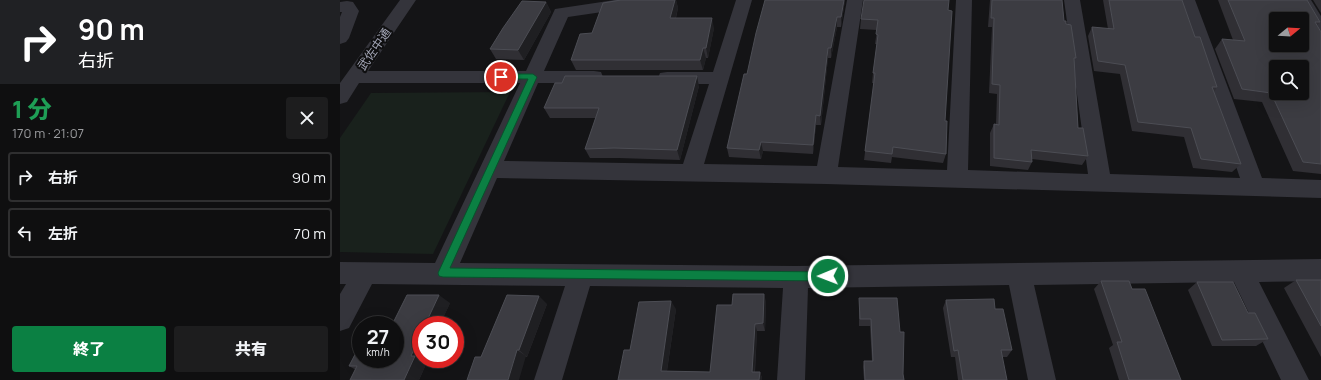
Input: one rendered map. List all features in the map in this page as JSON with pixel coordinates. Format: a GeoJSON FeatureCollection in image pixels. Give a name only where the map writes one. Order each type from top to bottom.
{"type":"FeatureCollection","features":[{"type":"Feature","properties":{"kind":"street","name":"武佐中通"},"geometry":{"type":"LineString","coordinates":[[341,95],[408,0]]}},
{"type":"Feature","properties":{"kind":"street"},"geometry":{"type":"LineString","coordinates":[[443,273],[561,13],[650,0]]}},
{"type":"Feature","properties":{"kind":"street"},"geometry":{"type":"LineString","coordinates":[[691,173],[744,0]]}},
{"type":"Feature","properties":{"kind":"street"},"geometry":{"type":"LineString","coordinates":[[826,175],[855,0]]}},
{"type":"Feature","properties":{"kind":"street"},"geometry":{"type":"LineString","coordinates":[[957,179],[964,0]]}},
{"type":"Feature","properties":{"kind":"street"},"geometry":{"type":"LineString","coordinates":[[1072,0],[1100,182]]}},
{"type":"Feature","properties":{"kind":"street"},"geometry":{"type":"LineString","coordinates":[[1187,0],[1254,187]]}},
{"type":"Feature","properties":{"kind":"street"},"geometry":{"type":"LineString","coordinates":[[1303,0],[1321,31]]}},
{"type":"Feature","properties":{"kind":"street"},"geometry":{"type":"LineString","coordinates":[[340,7],[347,6],[351,11],[340,38]]}},
{"type":"Feature","properties":{"kind":"street"},"geometry":{"type":"LineString","coordinates":[[355,77],[611,77]]}},
{"type":"Feature","properties":{"kind":"street"},"geometry":{"type":"LineString","coordinates":[[650,78],[720,78]]}},
{"type":"Feature","properties":{"kind":"street"},"geometry":{"type":"LineString","coordinates":[[490,169],[826,175],[1321,189]]}},
{"type":"Feature","properties":{"kind":"street"},"geometry":{"type":"LineString","coordinates":[[1240,270],[1295,380]]}},
{"type":"Feature","properties":{"kind":"street"},"geometry":{"type":"LineString","coordinates":[[340,273],[796,277],[1321,270]]}},
{"type":"Feature","properties":{"kind":"street"},"geometry":{"type":"LineString","coordinates":[[340,319],[365,273]]}},
{"type":"Feature","properties":{"kind":"street"},"geometry":{"type":"LineString","coordinates":[[1019,273],[1042,380]]}},
{"type":"Feature","properties":{"kind":"street"},"geometry":{"type":"LineString","coordinates":[[548,380],[581,275]]}},
{"type":"Feature","properties":{"kind":"street"},"geometry":{"type":"LineString","coordinates":[[791,380],[796,277]]}},
{"type":"Feature","properties":{"kind":"shaded area"},"geometry":{"type":"Polygon","coordinates":[[[510,92],[433,254],[340,252],[340,138],[371,93],[510,92]]]}},
{"type":"Feature","properties":{"kind":"building"},"geometry":{"type":"Polygon","coordinates":[[[621,0],[675,0],[670,18],[712,18],[706,48],[703,48],[700,60],[571,60],[580,34],[592,33],[603,3],[621,0]]]}},
{"type":"Feature","properties":{"kind":"building"},"geometry":{"type":"Polygon","coordinates":[[[765,0],[844,0],[841,17],[837,17],[831,48],[828,48],[820,116],[816,115],[813,145],[761,142],[759,150],[727,148],[744,74],[747,74],[765,0]]]}},
{"type":"Feature","properties":{"kind":"building"},"geometry":{"type":"Polygon","coordinates":[[[864,0],[949,0],[948,10],[952,11],[945,121],[947,121],[946,154],[893,147],[892,154],[865,151],[875,73],[873,73],[878,35],[876,34],[878,20],[861,19],[864,0]]]}},
{"type":"Feature","properties":{"kind":"building"},"geometry":{"type":"Polygon","coordinates":[[[992,0],[1062,0],[1064,21],[1066,21],[1066,24],[1071,25],[1076,58],[1074,58],[1078,128],[1083,128],[1088,156],[1031,150],[1032,162],[994,158],[994,124],[999,125],[1000,85],[992,84],[994,18],[991,18],[992,0]]]}},
{"type":"Feature","properties":{"kind":"building"},"geometry":{"type":"Polygon","coordinates":[[[1109,0],[1182,0],[1195,37],[1200,37],[1217,87],[1212,87],[1241,164],[1201,159],[1191,128],[1138,122],[1125,65],[1098,61],[1092,27],[1114,29],[1109,0]]]}},
{"type":"Feature","properties":{"kind":"building"},"geometry":{"type":"Polygon","coordinates":[[[1228,0],[1307,0],[1320,22],[1315,22],[1321,32],[1321,164],[1303,162],[1274,100],[1309,100],[1309,60],[1269,60],[1269,93],[1242,89],[1222,39],[1245,41],[1228,0]]]}},
{"type":"Feature","properties":{"kind":"building"},"geometry":{"type":"Polygon","coordinates":[[[522,1],[546,2],[518,50],[490,49],[503,28],[522,1]]]}},
{"type":"Feature","properties":{"kind":"building"},"geometry":{"type":"Polygon","coordinates":[[[565,76],[697,76],[677,150],[614,148],[585,149],[599,108],[544,108],[555,83],[562,83],[565,76]]]}},
{"type":"Feature","properties":{"kind":"building"},"geometry":{"type":"Polygon","coordinates":[[[1296,280],[1321,280],[1321,326],[1296,280]]]}},
{"type":"Feature","properties":{"kind":"building"},"geometry":{"type":"Polygon","coordinates":[[[1101,281],[1129,281],[1132,289],[1145,289],[1181,380],[1129,380],[1117,342],[1122,342],[1101,281]]]}},
{"type":"Feature","properties":{"kind":"building"},"geometry":{"type":"Polygon","coordinates":[[[1197,282],[1233,282],[1248,313],[1255,313],[1268,339],[1222,340],[1197,282]]]}},
{"type":"Feature","properties":{"kind":"building"},"geometry":{"type":"Polygon","coordinates":[[[733,294],[764,294],[763,323],[755,324],[752,372],[760,372],[759,380],[618,380],[624,350],[630,350],[639,302],[671,301],[661,371],[710,372],[717,305],[732,305],[733,294]]]}},
{"type":"Feature","properties":{"kind":"building"},"geometry":{"type":"Polygon","coordinates":[[[407,295],[439,295],[429,316],[412,316],[412,363],[404,380],[350,380],[356,368],[404,368],[404,316],[396,316],[407,295]]]}},
{"type":"Feature","properties":{"kind":"building"},"geometry":{"type":"Polygon","coordinates":[[[507,295],[539,296],[519,350],[517,350],[508,380],[467,380],[475,357],[481,357],[507,295]]]}},
{"type":"Feature","properties":{"kind":"building"},"geometry":{"type":"Polygon","coordinates":[[[859,298],[897,298],[900,332],[904,332],[904,380],[865,380],[864,361],[873,361],[871,319],[860,319],[859,298]]]}},
{"type":"Feature","properties":{"kind":"building"},"geometry":{"type":"Polygon","coordinates":[[[994,299],[995,309],[1003,309],[1012,350],[1001,350],[1007,380],[963,380],[958,350],[954,351],[946,300],[994,299]]]}},
{"type":"Feature","properties":{"kind":"route"},"geometry":{"type":"LineString","coordinates":[[501,77],[533,77],[443,273],[642,276],[828,276]]}}]}
